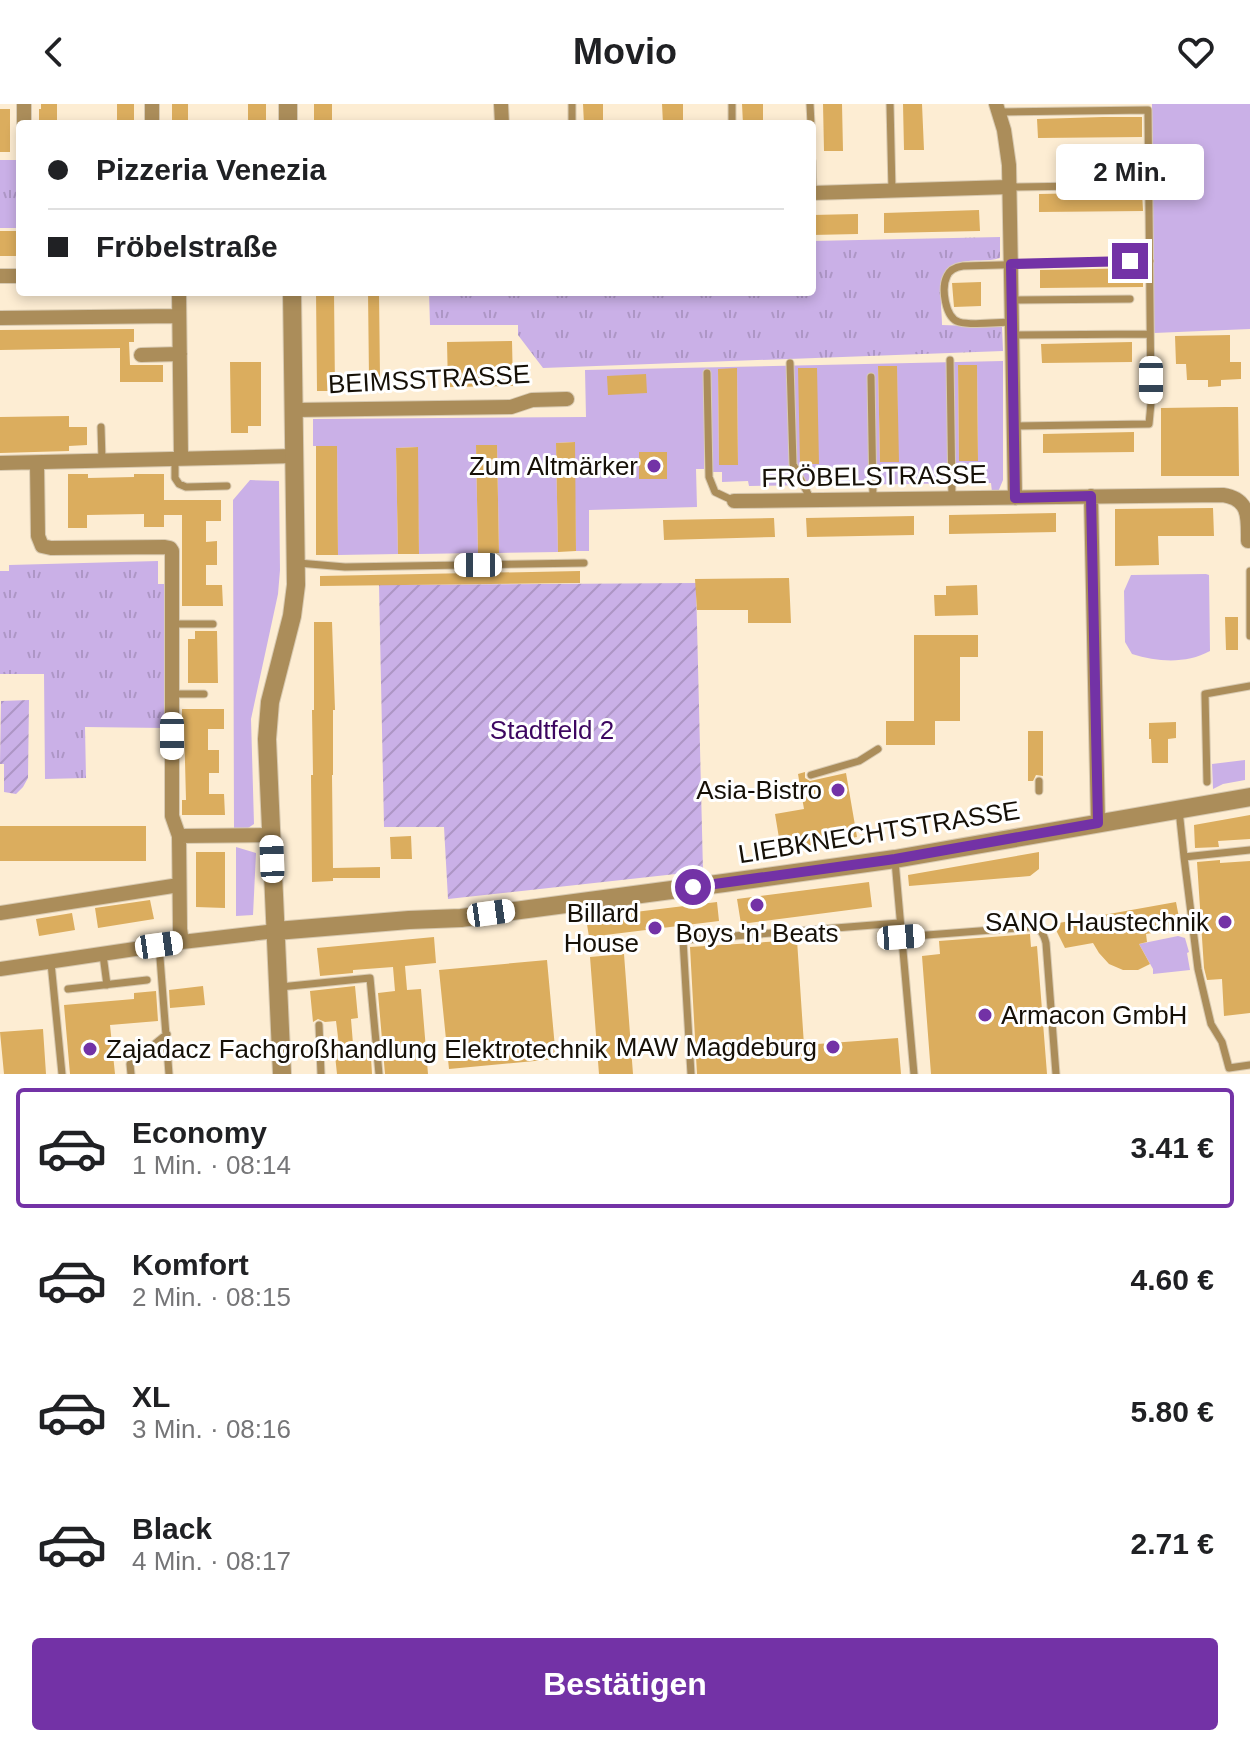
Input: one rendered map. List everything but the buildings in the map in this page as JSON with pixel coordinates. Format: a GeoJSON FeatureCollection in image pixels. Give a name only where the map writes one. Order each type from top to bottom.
{"type":"FeatureCollection","features":[{"type":"Feature","properties":{"kind":"street","name":"FRÖBELSTRASSE"},"geometry":{"type":"LineString","coordinates":[[998,108],[1007,146],[1009,187],[1015,498]]}},
{"type":"Feature","properties":{"kind":"street"},"geometry":{"type":"LineString","coordinates":[[816,193],[1009,187]]}},
{"type":"Feature","properties":{"kind":"street"},"geometry":{"type":"LineString","coordinates":[[178,458],[179,296]]}},
{"type":"Feature","properties":{"kind":"street","name":"BEIMSSTRASSE"},"geometry":{"type":"LineString","coordinates":[[282,1074],[267,758],[270,702],[294,604],[292,296]]}},
{"type":"Feature","properties":{"kind":"street"},"geometry":{"type":"LineString","coordinates":[[0,318],[179,316]]}},
{"type":"Feature","properties":{"kind":"street"},"geometry":{"type":"LineString","coordinates":[[141,355],[180,354]]}},
{"type":"Feature","properties":{"kind":"street","name":"BEIMSSTRASSE"},"geometry":{"type":"LineString","coordinates":[[294,410],[511,407],[532,400],[567,399]]}},
{"type":"Feature","properties":{"kind":"street"},"geometry":{"type":"LineString","coordinates":[[0,463],[294,456]]}},
{"type":"Feature","properties":{"kind":"street"},"geometry":{"type":"LineString","coordinates":[[37,463],[38,538],[41,544],[51,548],[169,547],[172,551],[172,816],[179,836],[182,942]]}},
{"type":"Feature","properties":{"kind":"street"},"geometry":{"type":"LineString","coordinates":[[1091,496],[1098,823]]}},
{"type":"Feature","properties":{"kind":"street","name":"FRÖBELSTRASSE"},"geometry":{"type":"LineString","coordinates":[[734,501],[1231,496],[1239,499],[1246,508],[1249,541]]}},
{"type":"Feature","properties":{"kind":"street","name":"LIEBKNECHTSTRASSE"},"geometry":{"type":"LineString","coordinates":[[276,931],[461,918],[895,859],[1250,797]]}},
{"type":"Feature","properties":{"kind":"street"},"geometry":{"type":"LineString","coordinates":[[179,836],[271,835]]}},
{"type":"Feature","properties":{"kind":"street"},"geometry":{"type":"LineString","coordinates":[[0,913],[179,885]]}},
{"type":"Feature","properties":{"kind":"street"},"geometry":{"type":"LineString","coordinates":[[0,969],[276,931]]}},
{"type":"Feature","properties":{"kind":"lane"},"geometry":{"type":"LineString","coordinates":[[890,104],[892,190]]}},
{"type":"Feature","properties":{"kind":"lane","name":"FRÖBELSTRASSE"},"geometry":{"type":"LineString","coordinates":[[998,108],[1148,110],[1149,424],[1014,426]]}},
{"type":"Feature","properties":{"kind":"lane"},"geometry":{"type":"LineString","coordinates":[[1009,187],[1149,185]]}},
{"type":"Feature","properties":{"kind":"lane"},"geometry":{"type":"LineString","coordinates":[[1150,261],[963,266],[956,267],[946,278],[948,313],[959,322],[1012,329],[1150,334]]}},
{"type":"Feature","properties":{"kind":"lane"},"geometry":{"type":"LineString","coordinates":[[1011,300],[1130,299]]}},
{"type":"Feature","properties":{"kind":"lane"},"geometry":{"type":"LineString","coordinates":[[950,360],[952,498]]}},
{"type":"Feature","properties":{"kind":"lane"},"geometry":{"type":"LineString","coordinates":[[790,363],[793,464],[812,501]]}},
{"type":"Feature","properties":{"kind":"lane"},"geometry":{"type":"LineString","coordinates":[[707,373],[709,477],[715,492],[734,501]]}},
{"type":"Feature","properties":{"kind":"lane"},"geometry":{"type":"LineString","coordinates":[[871,377],[873,500]]}},
{"type":"Feature","properties":{"kind":"lane"},"geometry":{"type":"LineString","coordinates":[[101,427],[102,460]]}},
{"type":"Feature","properties":{"kind":"lane"},"geometry":{"type":"LineString","coordinates":[[178,458],[175,478],[179,484],[186,487],[227,486]]}},
{"type":"Feature","properties":{"kind":"lane"},"geometry":{"type":"LineString","coordinates":[[296,563],[345,567],[584,563]]}},
{"type":"Feature","properties":{"kind":"lane"},"geometry":{"type":"LineString","coordinates":[[1250,571],[1250,636]]}},
{"type":"Feature","properties":{"kind":"lane"},"geometry":{"type":"LineString","coordinates":[[172,624],[213,624]]}},
{"type":"Feature","properties":{"kind":"lane"},"geometry":{"type":"LineString","coordinates":[[1207,782],[1205,694],[1250,686]]}},
{"type":"Feature","properties":{"kind":"lane"},"geometry":{"type":"LineString","coordinates":[[172,694],[204,694]]}},
{"type":"Feature","properties":{"kind":"lane"},"geometry":{"type":"LineString","coordinates":[[811,775],[859,761],[878,749]]}},
{"type":"Feature","properties":{"kind":"lane"},"geometry":{"type":"LineString","coordinates":[[1039,781],[1039,791]]}},
{"type":"Feature","properties":{"kind":"lane"},"geometry":{"type":"LineString","coordinates":[[1179,809],[1198,969],[1211,1024],[1222,1042],[1229,1068],[1250,1065]]}},
{"type":"Feature","properties":{"kind":"lane"},"geometry":{"type":"LineString","coordinates":[[1184,857],[1250,850]]}},
{"type":"Feature","properties":{"kind":"lane"},"geometry":{"type":"LineString","coordinates":[[895,859],[914,1074]]}},
{"type":"Feature","properties":{"kind":"lane"},"geometry":{"type":"LineString","coordinates":[[691,1074],[683,940],[727,933],[899,923]]}},
{"type":"Feature","properties":{"kind":"lane"},"geometry":{"type":"LineString","coordinates":[[901,937],[1032,927],[1040,930],[1046,943],[1056,1074]]}},
{"type":"Feature","properties":{"kind":"lane"},"geometry":{"type":"LineString","coordinates":[[159,945],[169,1074]]}},
{"type":"Feature","properties":{"kind":"lane"},"geometry":{"type":"LineString","coordinates":[[102,953],[107,985]]}},
{"type":"Feature","properties":{"kind":"lane"},"geometry":{"type":"LineString","coordinates":[[51,960],[62,1074]]}},
{"type":"Feature","properties":{"kind":"lane"},"geometry":{"type":"LineString","coordinates":[[278,987],[370,978],[379,1074]]}},
{"type":"Feature","properties":{"kind":"lane"},"geometry":{"type":"LineString","coordinates":[[68,989],[147,980]]}},
{"type":"Feature","properties":{"kind":"lane"},"geometry":{"type":"LineString","coordinates":[[319,1025],[321,1074]]}},
{"type":"Feature","properties":{"kind":"lane"},"geometry":{"type":"LineString","coordinates":[[131,1074],[130,1064],[167,1034]]}},
{"type":"Feature","properties":{"kind":"green space"},"geometry":{"type":"Polygon","coordinates":[[[1152,104],[1250,104],[1250,329],[1154,333],[1152,104]]]}},
{"type":"Feature","properties":{"kind":"green space"},"geometry":{"type":"Polygon","coordinates":[[[0,160],[16,160],[16,228],[0,228],[0,160]]]}},
{"type":"Feature","properties":{"kind":"green space"},"geometry":{"type":"Polygon","coordinates":[[[1000,237],[1000,258],[952,265],[943,279],[941,298],[942,325],[1002,327],[1003,351],[543,368],[518,335],[518,325],[430,325],[429,296],[816,296],[816,241],[1000,237]]]}},
{"type":"Feature","properties":{"kind":"green space"},"geometry":{"type":"Polygon","coordinates":[[[1003,361],[1003,480],[998,492],[992,492],[991,483],[749,486],[748,481],[722,482],[722,472],[713,472],[712,448],[704,447],[704,469],[696,469],[697,507],[589,510],[589,551],[576,551],[574,442],[556,443],[558,552],[499,553],[497,445],[476,446],[478,553],[419,554],[417,447],[396,448],[398,554],[338,555],[337,446],[313,446],[313,419],[586,417],[585,370],[1003,361]],[[977,365],[958,366],[959,461],[978,461],[977,365]],[[878,366],[880,462],[898,462],[897,366],[878,366]],[[718,369],[719,465],[738,465],[737,369],[718,369]],[[667,452],[639,453],[639,479],[667,478],[667,452]]]}},
{"type":"Feature","properties":{"kind":"green space"},"geometry":{"type":"Polygon","coordinates":[[[250,480],[279,481],[280,570],[278,594],[251,719],[254,824],[248,828],[234,828],[233,500],[250,480]]]}},
{"type":"Feature","properties":{"kind":"green space"},"geometry":{"type":"Polygon","coordinates":[[[158,561],[158,584],[166,584],[164,728],[85,727],[86,778],[45,779],[44,674],[0,674],[0,571],[9,571],[9,565],[158,561]]]}},
{"type":"Feature","properties":{"kind":"green space"},"geometry":{"type":"Polygon","coordinates":[[[1131,575],[1209,575],[1210,651],[1191,658],[1172,660],[1132,654],[1125,642],[1124,591],[1131,575]]]}},
{"type":"Feature","properties":{"kind":"green space","name":"Stadtfeld 2"},"geometry":{"type":"Polygon","coordinates":[[[696,583],[703,871],[448,899],[444,827],[384,827],[379,585],[696,583]]]}},
{"type":"Feature","properties":{"kind":"green space"},"geometry":{"type":"Polygon","coordinates":[[[29,700],[28,778],[16,794],[4,792],[4,764],[0,764],[1,701],[29,700]]]}},
{"type":"Feature","properties":{"kind":"green space"},"geometry":{"type":"Polygon","coordinates":[[[1245,760],[1245,780],[1213,789],[1212,764],[1245,760]]]}},
{"type":"Feature","properties":{"kind":"green space"},"geometry":{"type":"Polygon","coordinates":[[[236,847],[256,853],[253,915],[236,916],[236,847]]]}},
{"type":"Feature","properties":{"kind":"green space"},"geometry":{"type":"Polygon","coordinates":[[[1178,936],[1185,938],[1190,970],[1153,974],[1139,944],[1178,936]]]}},
{"type":"Feature","properties":{"kind":"place","name":"Zum Altmärker"},"geometry":{"type":"Point","coordinates":[654,466]}},
{"type":"Feature","properties":{"kind":"place","name":"Asia-Bistro"},"geometry":{"type":"Point","coordinates":[838,790]}},
{"type":"Feature","properties":{"kind":"place","name":"Boys 'n' Beats"},"geometry":{"type":"Point","coordinates":[757,905]}},
{"type":"Feature","properties":{"kind":"place","name":"SANO Haustechnik"},"geometry":{"type":"Point","coordinates":[1225,922]}},
{"type":"Feature","properties":{"kind":"place","name":"Billard House"},"geometry":{"type":"Point","coordinates":[655,928]}},
{"type":"Feature","properties":{"kind":"place","name":"Armacon GmbH"},"geometry":{"type":"Point","coordinates":[985,1015]}},
{"type":"Feature","properties":{"kind":"place","name":"MAW Magdeburg"},"geometry":{"type":"Point","coordinates":[833,1047]}},
{"type":"Feature","properties":{"kind":"place","name":"Zajadacz Fachgroßhandlung Elektrotechnik"},"geometry":{"type":"Point","coordinates":[90,1049]}},
{"type":"Feature","properties":{"kind":"route"},"geometry":{"type":"LineString","coordinates":[[693,887],[895,859],[1098,823],[1091,496],[1015,498],[1011,264],[1130,261]]}}]}
